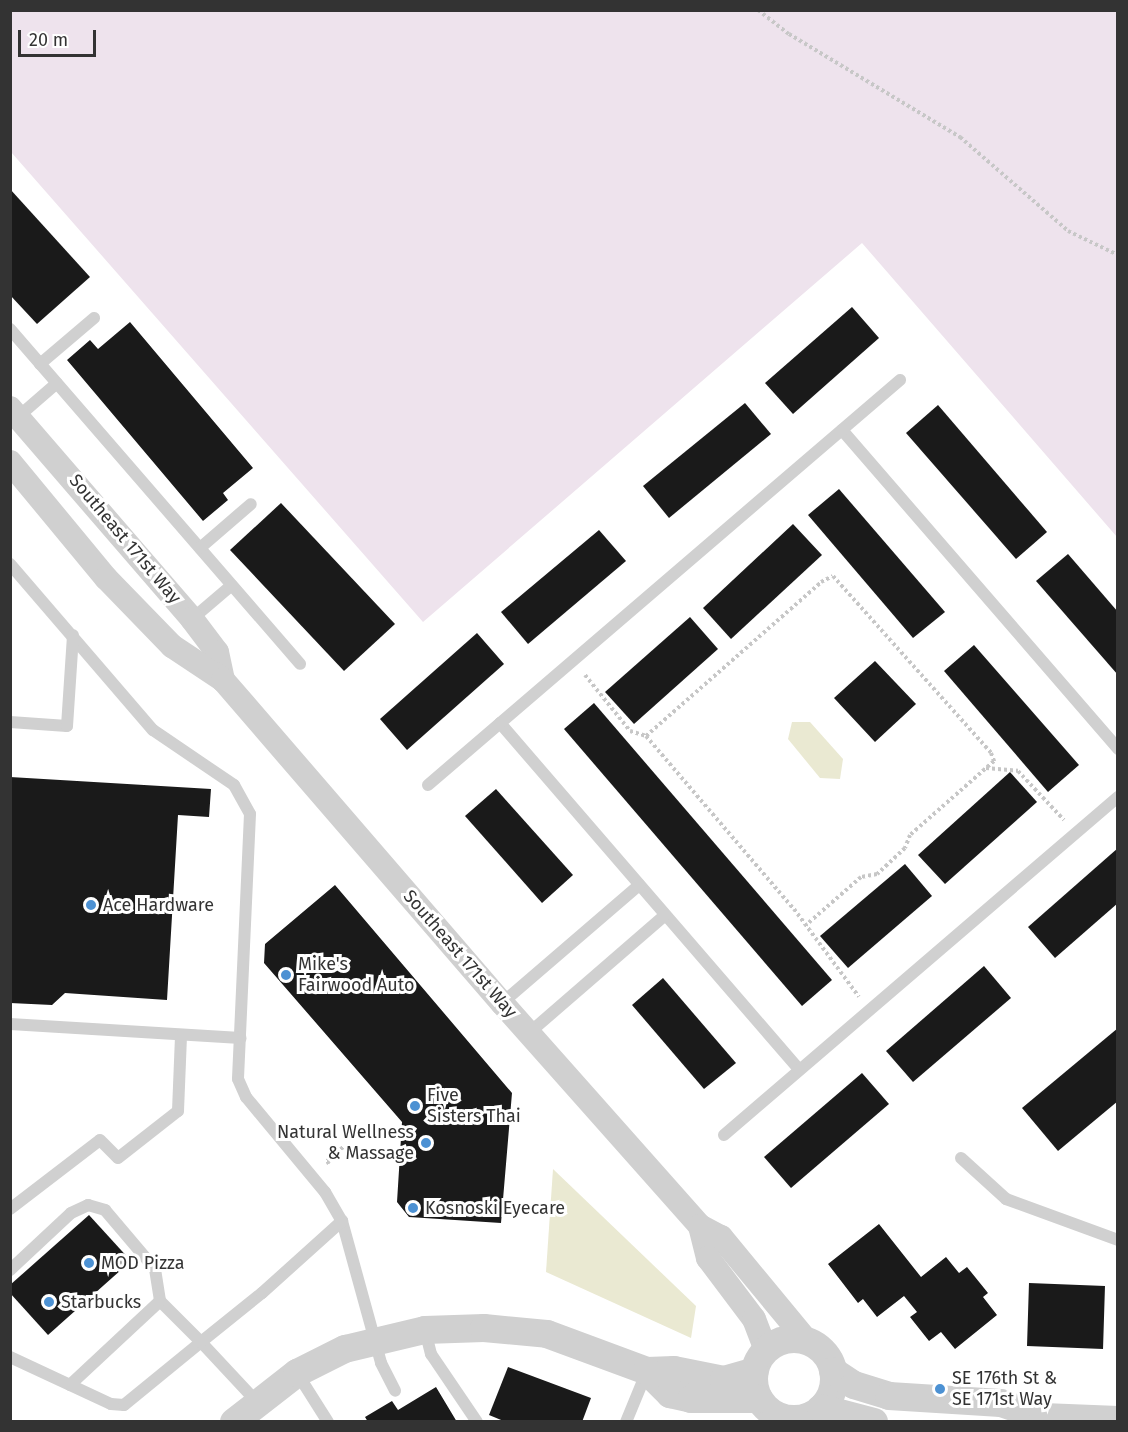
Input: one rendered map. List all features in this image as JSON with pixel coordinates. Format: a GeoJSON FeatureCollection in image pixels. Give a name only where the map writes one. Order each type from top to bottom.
{"type":"FeatureCollection","features":[{"type":"Feature","properties":{"kind":"street","name":"Southeast 171st Way"},"geometry":{"type":"LineString","coordinates":[[15,412],[192,619],[217,652],[223,680]]}},
{"type":"Feature","properties":{"kind":"street","name":"Southeast 171st Way"},"geometry":{"type":"LineString","coordinates":[[10,462],[106,578],[172,646],[223,680],[502,1003],[700,1226],[722,1238],[791,1326],[808,1342]]}},
{"type":"Feature","properties":{"kind":"street","name":"Southeast 171st Way"},"geometry":{"type":"LineString","coordinates":[[700,1226],[708,1258],[754,1319],[761,1361]]}},
{"type":"Feature","properties":{"kind":"street"},"geometry":{"type":"LineString","coordinates":[[234,1422],[256,1401],[297,1373],[345,1349],[375,1340],[425,1330],[484,1328],[547,1334],[646,1371],[674,1370],[724,1380],[761,1361],[781,1341],[808,1342],[819,1348],[833,1371],[854,1385],[889,1396],[1001,1403],[1035,1419],[1118,1420]]}},
{"type":"Feature","properties":{"kind":"street"},"geometry":{"type":"LineString","coordinates":[[761,1361],[759,1399],[766,1408],[788,1419],[800,1419],[821,1408],[834,1384],[833,1371]]}},
{"type":"Feature","properties":{"kind":"street"},"geometry":{"type":"LineString","coordinates":[[646,1371],[670,1394],[691,1399],[759,1399]]}},
{"type":"Feature","properties":{"kind":"street"},"geometry":{"type":"LineString","coordinates":[[821,1408],[874,1422]]}},
{"type":"Feature","properties":{"kind":"lane"},"geometry":{"type":"LineString","coordinates":[[40,364],[94,318]]}},
{"type":"Feature","properties":{"kind":"lane"},"geometry":{"type":"LineString","coordinates":[[10,329],[300,664]]}},
{"type":"Feature","properties":{"kind":"lane"},"geometry":{"type":"LineString","coordinates":[[428,785],[900,380]]}},
{"type":"Feature","properties":{"kind":"lane"},"geometry":{"type":"LineString","coordinates":[[15,412],[57,383]]}},
{"type":"Feature","properties":{"kind":"lane"},"geometry":{"type":"LineString","coordinates":[[842,430],[1118,749]]}},
{"type":"Feature","properties":{"kind":"lane"},"geometry":{"type":"LineString","coordinates":[[200,548],[250,504]]}},
{"type":"Feature","properties":{"kind":"lane"},"geometry":{"type":"LineString","coordinates":[[10,564],[153,730],[234,785],[250,814],[238,1079],[246,1097],[325,1192],[342,1221],[384,1374],[395,1391]]}},
{"type":"Feature","properties":{"kind":"lane"},"geometry":{"type":"LineString","coordinates":[[192,619],[232,585]]}},
{"type":"Feature","properties":{"kind":"lane"},"geometry":{"type":"LineString","coordinates":[[10,722],[67,726],[73,636]]}},
{"type":"Feature","properties":{"kind":"lane"},"geometry":{"type":"LineString","coordinates":[[500,723],[799,1070]]}},
{"type":"Feature","properties":{"kind":"lane"},"geometry":{"type":"LineString","coordinates":[[724,1135],[1118,797]]}},
{"type":"Feature","properties":{"kind":"lane"},"geometry":{"type":"LineString","coordinates":[[502,1003],[639,885]]}},
{"type":"Feature","properties":{"kind":"lane"},"geometry":{"type":"LineString","coordinates":[[529,1033],[665,915]]}},
{"type":"Feature","properties":{"kind":"lane"},"geometry":{"type":"LineString","coordinates":[[10,1024],[241,1038]]}},
{"type":"Feature","properties":{"kind":"lane"},"geometry":{"type":"LineString","coordinates":[[10,1209],[100,1140],[118,1158],[178,1111],[182,1035]]}},
{"type":"Feature","properties":{"kind":"lane"},"geometry":{"type":"LineString","coordinates":[[961,1158],[1006,1199],[1118,1240]]}},
{"type":"Feature","properties":{"kind":"lane"},"geometry":{"type":"LineString","coordinates":[[10,1270],[71,1213],[88,1205],[105,1210],[155,1269],[160,1301],[256,1401]]}},
{"type":"Feature","properties":{"kind":"lane"},"geometry":{"type":"LineString","coordinates":[[10,1357],[111,1404],[124,1405],[262,1293],[342,1221]]}},
{"type":"Feature","properties":{"kind":"lane"},"geometry":{"type":"LineString","coordinates":[[69,1384],[160,1301]]}},
{"type":"Feature","properties":{"kind":"lane"},"geometry":{"type":"LineString","coordinates":[[425,1330],[431,1354],[477,1422]]}},
{"type":"Feature","properties":{"kind":"lane"},"geometry":{"type":"LineString","coordinates":[[626,1422],[646,1371]]}},
{"type":"Feature","properties":{"kind":"lane"},"geometry":{"type":"LineString","coordinates":[[297,1373],[328,1422]]}},
{"type":"Feature","properties":{"kind":"path"},"geometry":{"type":"LineString","coordinates":[[758,10],[789,34],[960,137],[1068,231],[1118,255]]}},
{"type":"Feature","properties":{"kind":"path"},"geometry":{"type":"LineString","coordinates":[[646,736],[821,582],[833,576],[991,753],[994,761],[910,835],[905,848],[877,874],[861,877],[806,925]]}},
{"type":"Feature","properties":{"kind":"path"},"geometry":{"type":"LineString","coordinates":[[573,660],[630,731],[646,736],[806,925],[869,1010]]}},
{"type":"Feature","properties":{"kind":"path"},"geometry":{"type":"LineString","coordinates":[[986,768],[1018,771],[1075,833]]}},
{"type":"Feature","properties":{"kind":"path"},"geometry":{"type":"LineString","coordinates":[[331,1166],[327,1161],[344,1146]]}},
{"type":"Feature","properties":{"kind":"shaded area"},"geometry":{"type":"Polygon","coordinates":[[[10,11],[1117,11],[1117,537],[862,243],[423,622],[11,152],[10,11]]]}},
{"type":"Feature","properties":{"kind":"shaded area"},"geometry":{"type":"Polygon","coordinates":[[[792,722],[810,722],[843,759],[840,779],[820,778],[788,739],[792,722]]]}},
{"type":"Feature","properties":{"kind":"shaded area"},"geometry":{"type":"Polygon","coordinates":[[[553,1169],[696,1306],[691,1338],[546,1272],[553,1169]]]}},
{"type":"Feature","properties":{"kind":"building"},"geometry":{"type":"Polygon","coordinates":[[[10,189],[90,277],[37,324],[10,295],[10,189]]]}},
{"type":"Feature","properties":{"kind":"building"},"geometry":{"type":"Polygon","coordinates":[[[852,307],[879,338],[793,414],[765,383],[852,307]]]}},
{"type":"Feature","properties":{"kind":"building"},"geometry":{"type":"Polygon","coordinates":[[[130,322],[253,468],[223,493],[228,500],[203,521],[67,360],[90,340],[98,349],[130,322]]]}},
{"type":"Feature","properties":{"kind":"building"},"geometry":{"type":"Polygon","coordinates":[[[745,403],[771,434],[669,518],[643,486],[745,403]]]}},
{"type":"Feature","properties":{"kind":"building"},"geometry":{"type":"Polygon","coordinates":[[[938,405],[1047,532],[1016,559],[906,433],[938,405]]]}},
{"type":"Feature","properties":{"kind":"building"},"geometry":{"type":"Polygon","coordinates":[[[839,489],[945,612],[913,638],[808,515],[839,489]]]}},
{"type":"Feature","properties":{"kind":"building"},"geometry":{"type":"Polygon","coordinates":[[[281,503],[395,624],[344,671],[230,550],[281,503]]]}},
{"type":"Feature","properties":{"kind":"building"},"geometry":{"type":"Polygon","coordinates":[[[793,524],[822,555],[731,639],[703,608],[793,524]]]}},
{"type":"Feature","properties":{"kind":"building"},"geometry":{"type":"Polygon","coordinates":[[[599,530],[626,561],[528,644],[501,612],[599,530]]]}},
{"type":"Feature","properties":{"kind":"building"},"geometry":{"type":"Polygon","coordinates":[[[1068,554],[1118,612],[1118,675],[1036,581],[1068,554]]]}},
{"type":"Feature","properties":{"kind":"building"},"geometry":{"type":"Polygon","coordinates":[[[690,617],[718,649],[634,724],[605,692],[690,617]]]}},
{"type":"Feature","properties":{"kind":"building"},"geometry":{"type":"Polygon","coordinates":[[[477,633],[504,664],[407,750],[380,719],[477,633]]]}},
{"type":"Feature","properties":{"kind":"building"},"geometry":{"type":"Polygon","coordinates":[[[974,645],[1079,765],[1048,792],[944,671],[974,645]]]}},
{"type":"Feature","properties":{"kind":"building"},"geometry":{"type":"Polygon","coordinates":[[[875,661],[916,704],[875,742],[834,698],[875,661]]]}},
{"type":"Feature","properties":{"kind":"building"},"geometry":{"type":"Polygon","coordinates":[[[594,703],[832,980],[802,1006],[564,729],[594,703]]]}},
{"type":"Feature","properties":{"kind":"building"},"geometry":{"type":"Polygon","coordinates":[[[1010,772],[1037,802],[945,884],[918,855],[1010,772]]]}},
{"type":"Feature","properties":{"kind":"building","name":"Ace Hardware"},"geometry":{"type":"Polygon","coordinates":[[[10,777],[211,789],[209,817],[178,815],[167,1000],[65,993],[52,1005],[10,1003],[10,777]]]}},
{"type":"Feature","properties":{"kind":"building"},"geometry":{"type":"Polygon","coordinates":[[[496,789],[573,875],[542,903],[465,816],[496,789]]]}},
{"type":"Feature","properties":{"kind":"building"},"geometry":{"type":"Polygon","coordinates":[[[1118,848],[1118,903],[1055,958],[1028,927],[1118,848]]]}},
{"type":"Feature","properties":{"kind":"building"},"geometry":{"type":"Polygon","coordinates":[[[905,864],[932,896],[848,968],[820,936],[905,864]]]}},
{"type":"Feature","properties":{"kind":"building"},"geometry":{"type":"Polygon","coordinates":[[[335,885],[512,1093],[501,1223],[409,1217],[397,1202],[402,1122],[264,963],[265,944],[335,885]]]}},
{"type":"Feature","properties":{"kind":"building"},"geometry":{"type":"Polygon","coordinates":[[[984,966],[1011,998],[913,1082],[886,1051],[984,966]]]}},
{"type":"Feature","properties":{"kind":"building"},"geometry":{"type":"Polygon","coordinates":[[[663,978],[736,1063],[704,1089],[632,1005],[663,978]]]}},
{"type":"Feature","properties":{"kind":"building"},"geometry":{"type":"Polygon","coordinates":[[[1118,1028],[1118,1101],[1058,1151],[1022,1108],[1118,1028]]]}},
{"type":"Feature","properties":{"kind":"building"},"geometry":{"type":"Polygon","coordinates":[[[862,1073],[889,1104],[791,1188],[764,1157],[862,1073]]]}},
{"type":"Feature","properties":{"kind":"building"},"geometry":{"type":"Polygon","coordinates":[[[89,1215],[131,1261],[48,1335],[10,1293],[10,1285],[89,1215]]]}},
{"type":"Feature","properties":{"kind":"building"},"geometry":{"type":"Polygon","coordinates":[[[879,1224],[921,1277],[946,1257],[959,1273],[967,1267],[988,1293],[983,1297],[997,1315],[955,1349],[941,1332],[929,1341],[910,1317],[917,1312],[904,1296],[877,1317],[863,1299],[858,1303],[828,1264],[879,1224]]]}},
{"type":"Feature","properties":{"kind":"building"},"geometry":{"type":"Polygon","coordinates":[[[1029,1283],[1105,1286],[1103,1349],[1027,1346],[1029,1283]]]}},
{"type":"Feature","properties":{"kind":"building"},"geometry":{"type":"Polygon","coordinates":[[[508,1367],[591,1398],[582,1422],[506,1422],[489,1415],[508,1367]]]}},
{"type":"Feature","properties":{"kind":"building"},"geometry":{"type":"Polygon","coordinates":[[[436,1387],[457,1422],[368,1422],[365,1417],[392,1401],[398,1410],[436,1387]]]}},
{"type":"Feature","properties":{"kind":"place","name":"Ace Hardware"},"geometry":{"type":"Point","coordinates":[91,905]}},
{"type":"Feature","properties":{"kind":"place","name":"Mike's Fairwood Auto"},"geometry":{"type":"Point","coordinates":[286,975]}},
{"type":"Feature","properties":{"kind":"place","name":"Five Sisters Thai"},"geometry":{"type":"Point","coordinates":[415,1106]}},
{"type":"Feature","properties":{"kind":"place","name":"Natural Wellness & Massage"},"geometry":{"type":"Point","coordinates":[426,1143]}},
{"type":"Feature","properties":{"kind":"place","name":"Kosnoski Eyecare"},"geometry":{"type":"Point","coordinates":[413,1208]}},
{"type":"Feature","properties":{"kind":"place","name":"MOD Pizza"},"geometry":{"type":"Point","coordinates":[89,1263]}},
{"type":"Feature","properties":{"kind":"place","name":"Starbucks"},"geometry":{"type":"Point","coordinates":[49,1302]}},
{"type":"Feature","properties":{"kind":"place","name":"SE 176th St & SE 171st Way"},"geometry":{"type":"Point","coordinates":[940,1389]}}]}
